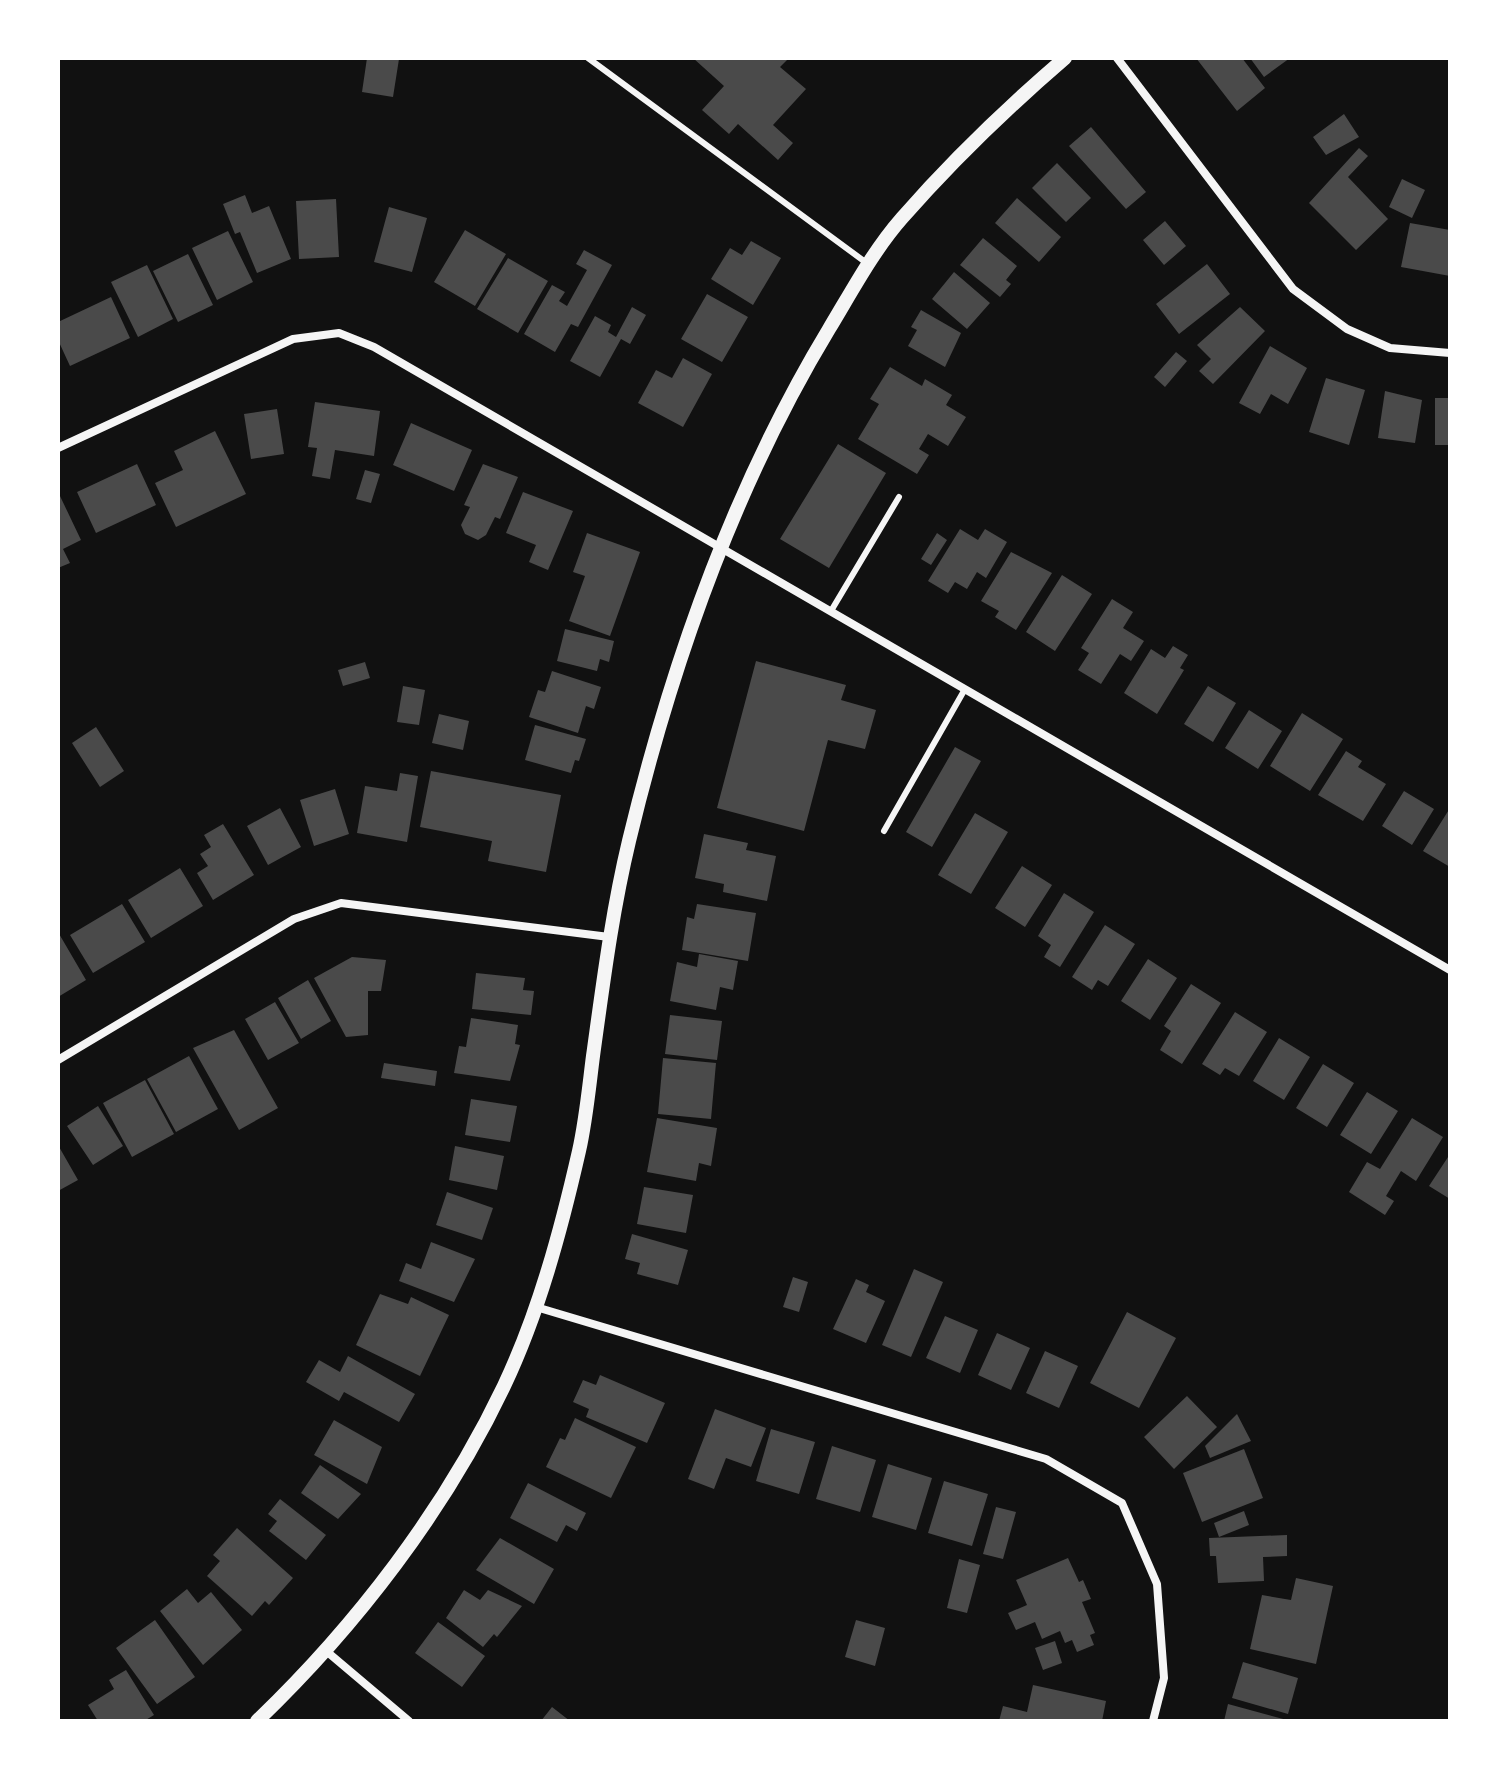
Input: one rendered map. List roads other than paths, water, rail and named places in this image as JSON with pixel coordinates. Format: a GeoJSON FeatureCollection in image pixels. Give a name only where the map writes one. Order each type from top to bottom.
{"type":"FeatureCollection","features":[{"type":"Feature","properties":{"kind":"street"},"geometry":{"type":"LineString","coordinates":[[257,1721],[386,1576],[441,1498],[504,1387],[536,1307],[580,1147],[609,937],[629,842],[652,758],[720,545],[763,445],[868,264],[911,208],[1010,105],[1065,58]]}},
{"type":"Feature","properties":{"kind":"street"},"geometry":{"type":"LineString","coordinates":[[1117,58],[1293,289],[1347,329],[1390,348],[1450,353]]}},
{"type":"Feature","properties":{"kind":"street"},"geometry":{"type":"LineString","coordinates":[[58,448],[293,339],[339,333],[374,347],[720,545],[1450,970]]}},
{"type":"Feature","properties":{"kind":"street"},"geometry":{"type":"LineString","coordinates":[[58,1060],[294,919],[341,903],[609,937]]}},
{"type":"Feature","properties":{"kind":"street"},"geometry":{"type":"LineString","coordinates":[[536,1307],[1046,1459],[1122,1503],[1157,1584],[1164,1678],[1153,1721]]}},
{"type":"Feature","properties":{"kind":"street"},"geometry":{"type":"LineString","coordinates":[[324,1649],[409,1721]]}},
{"type":"Feature","properties":{"kind":"lane"},"geometry":{"type":"LineString","coordinates":[[588,58],[868,264]]}},
{"type":"Feature","properties":{"kind":"lane"},"geometry":{"type":"LineString","coordinates":[[831,611],[899,497]]}},
{"type":"Feature","properties":{"kind":"lane"},"geometry":{"type":"LineString","coordinates":[[884,831],[965,689]]}}]}
